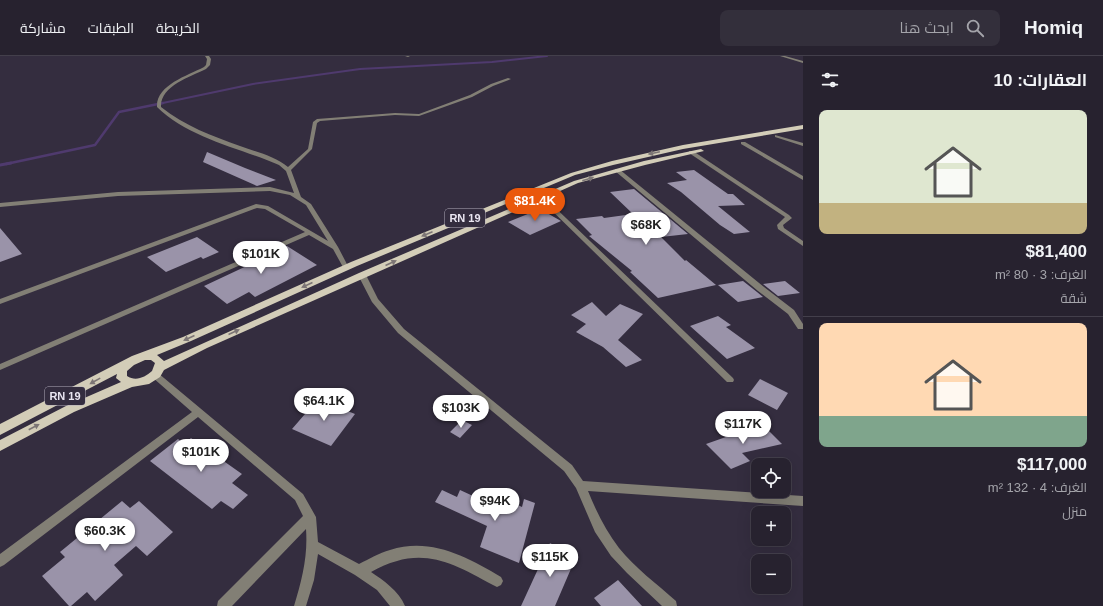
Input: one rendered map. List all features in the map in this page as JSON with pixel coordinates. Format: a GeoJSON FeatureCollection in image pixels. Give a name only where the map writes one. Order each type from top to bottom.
{"type":"FeatureCollection","features":[{"type":"Feature","properties":{"kind":"main road","name":"RN 19"},"geometry":{"type":"LineString","coordinates":[[158,371],[203,346],[576,182],[682,151],[803,127]]}},
{"type":"Feature","properties":{"kind":"main road","name":"RN 19"},"geometry":{"type":"LineString","coordinates":[[142,357],[187,339],[335,272],[573,174],[612,162],[669,150],[693,152],[803,132]]}},
{"type":"Feature","properties":{"kind":"main road"},"geometry":{"type":"LineString","coordinates":[[350,266],[365,268],[365,274]]}},
{"type":"Feature","properties":{"kind":"main road"},"geometry":{"type":"LineString","coordinates":[[335,272],[336,279],[345,283]]}},
{"type":"Feature","properties":{"kind":"main road"},"geometry":{"type":"LineString","coordinates":[[142,357],[154,357],[158,359],[160,363],[158,371],[143,382],[130,383],[125,381],[120,374],[122,370],[130,362],[142,357]]}},
{"type":"Feature","properties":{"kind":"main road","name":"RN 19"},"geometry":{"type":"LineString","coordinates":[[0,430],[130,362]]}},
{"type":"Feature","properties":{"kind":"main road","name":"RN 19"},"geometry":{"type":"LineString","coordinates":[[0,446],[70,409],[130,383]]}},
{"type":"Feature","properties":{"kind":"street"},"geometry":{"type":"LineString","coordinates":[[207,56],[209,59],[205,68],[168,87],[160,96],[159,107],[164,113],[183,124],[275,161],[288,170],[298,197]]}},
{"type":"Feature","properties":{"kind":"street"},"geometry":{"type":"LineString","coordinates":[[782,56],[803,62]]}},
{"type":"Feature","properties":{"kind":"street"},"geometry":{"type":"LineString","coordinates":[[288,170],[310,149],[315,122],[319,120],[395,114],[419,115],[471,96],[492,85],[509,79]]}},
{"type":"Feature","properties":{"kind":"street"},"geometry":{"type":"LineString","coordinates":[[777,136],[803,145]]}},
{"type":"Feature","properties":{"kind":"street"},"geometry":{"type":"LineString","coordinates":[[743,142],[803,178]]}},
{"type":"Feature","properties":{"kind":"street"},"geometry":{"type":"LineString","coordinates":[[693,152],[787,216],[789,218],[780,225],[781,229],[803,244]]}},
{"type":"Feature","properties":{"kind":"street"},"geometry":{"type":"LineString","coordinates":[[617,170],[760,289],[791,312],[801,327]]}},
{"type":"Feature","properties":{"kind":"street"},"geometry":{"type":"LineString","coordinates":[[0,205],[118,194],[242,190],[283,191],[298,197],[308,204],[335,247],[350,266]]}},
{"type":"Feature","properties":{"kind":"street"},"geometry":{"type":"LineString","coordinates":[[541,197],[730,380]]}},
{"type":"Feature","properties":{"kind":"street"},"geometry":{"type":"LineString","coordinates":[[0,302],[256,206],[266,207],[335,247]]}},
{"type":"Feature","properties":{"kind":"street"},"geometry":{"type":"LineString","coordinates":[[0,368],[309,233]]}},
{"type":"Feature","properties":{"kind":"street"},"geometry":{"type":"LineString","coordinates":[[365,274],[375,300],[401,332],[568,468],[580,486],[599,528],[615,552],[671,606]]}},
{"type":"Feature","properties":{"kind":"street"},"geometry":{"type":"LineString","coordinates":[[158,371],[198,412],[299,497],[310,516],[313,545],[308,580],[300,606]]}},
{"type":"Feature","properties":{"kind":"street"},"geometry":{"type":"LineString","coordinates":[[0,561],[198,412]]}},
{"type":"Feature","properties":{"kind":"street"},"geometry":{"type":"LineString","coordinates":[[580,486],[803,501]]}},
{"type":"Feature","properties":{"kind":"street"},"geometry":{"type":"LineString","coordinates":[[223,606],[310,516]]}},
{"type":"Feature","properties":{"kind":"street"},"geometry":{"type":"LineString","coordinates":[[313,545],[359,571],[380,586],[399,606]]}},
{"type":"Feature","properties":{"kind":"street"},"geometry":{"type":"LineString","coordinates":[[359,571],[392,555],[413,552],[434,552],[462,561],[497,581]]}},
{"type":"Feature","properties":{"kind":"building"},"geometry":{"type":"Polygon","coordinates":[[[207,152],[276,180],[257,186],[203,162],[207,152]]]}},
{"type":"Feature","properties":{"kind":"building"},"geometry":{"type":"Polygon","coordinates":[[[694,170],[728,194],[733,194],[745,205],[718,206],[750,232],[734,234],[720,225],[681,192],[667,183],[687,180],[676,172],[694,170]]]}},
{"type":"Feature","properties":{"kind":"building"},"geometry":{"type":"Polygon","coordinates":[[[634,189],[688,234],[661,237],[685,261],[686,260],[716,285],[658,298],[630,272],[632,271],[589,236],[592,235],[576,219],[602,216],[604,218],[633,214],[610,192],[634,189]]]}},
{"type":"Feature","properties":{"kind":"building"},"geometry":{"type":"Polygon","coordinates":[[[540,209],[561,221],[530,235],[508,222],[540,209]]]}},
{"type":"Feature","properties":{"kind":"building"},"geometry":{"type":"Polygon","coordinates":[[[0,228],[22,254],[0,262],[0,228]]]}},
{"type":"Feature","properties":{"kind":"building"},"geometry":{"type":"Polygon","coordinates":[[[197,237],[219,252],[203,259],[201,257],[166,272],[147,257],[197,237]]]}},
{"type":"Feature","properties":{"kind":"building"},"geometry":{"type":"Polygon","coordinates":[[[287,246],[317,265],[255,297],[249,292],[227,304],[204,286],[253,263],[252,262],[287,246]]]}},
{"type":"Feature","properties":{"kind":"building"},"geometry":{"type":"Polygon","coordinates":[[[743,281],[763,297],[738,302],[718,285],[743,281]]]}},
{"type":"Feature","properties":{"kind":"building"},"geometry":{"type":"Polygon","coordinates":[[[785,281],[800,293],[778,296],[763,284],[785,281]]]}},
{"type":"Feature","properties":{"kind":"building"},"geometry":{"type":"Polygon","coordinates":[[[592,302],[606,316],[620,304],[643,314],[618,340],[642,360],[626,367],[603,347],[576,332],[586,324],[571,315],[592,302]]]}},
{"type":"Feature","properties":{"kind":"building"},"geometry":{"type":"Polygon","coordinates":[[[718,316],[731,325],[726,327],[755,348],[727,359],[690,326],[718,316]]]}},
{"type":"Feature","properties":{"kind":"building"},"geometry":{"type":"Polygon","coordinates":[[[760,379],[788,393],[777,410],[748,395],[760,379]]]}},
{"type":"Feature","properties":{"kind":"building"},"geometry":{"type":"Polygon","coordinates":[[[318,399],[355,414],[331,446],[292,429],[318,399]]]}},
{"type":"Feature","properties":{"kind":"building"},"geometry":{"type":"Polygon","coordinates":[[[462,420],[472,425],[460,438],[450,432],[462,420]]]}},
{"type":"Feature","properties":{"kind":"building"},"geometry":{"type":"Polygon","coordinates":[[[763,425],[782,444],[742,453],[750,461],[731,469],[706,444],[743,431],[742,429],[763,425]]]}},
{"type":"Feature","properties":{"kind":"building"},"geometry":{"type":"Polygon","coordinates":[[[191,438],[242,474],[232,483],[248,495],[233,509],[221,501],[212,509],[150,461],[178,439],[184,444],[191,438]]]}},
{"type":"Feature","properties":{"kind":"building"},"geometry":{"type":"Polygon","coordinates":[[[442,490],[457,497],[460,490],[497,507],[501,497],[522,507],[524,499],[535,503],[519,563],[480,547],[487,526],[435,502],[442,490]]]}},
{"type":"Feature","properties":{"kind":"building"},"geometry":{"type":"Polygon","coordinates":[[[122,501],[130,508],[139,501],[173,532],[147,556],[136,546],[114,565],[123,575],[95,601],[87,592],[71,606],[69,606],[42,576],[65,557],[60,552],[122,501]]]}},
{"type":"Feature","properties":{"kind":"building"},"geometry":{"type":"Polygon","coordinates":[[[550,543],[576,557],[555,606],[521,606],[550,543]]]}},
{"type":"Feature","properties":{"kind":"building"},"geometry":{"type":"Polygon","coordinates":[[[618,580],[642,606],[601,606],[594,598],[618,580]]]}},
{"type":"Feature","properties":{"kind":"waterway"},"geometry":{"type":"LineString","coordinates":[[158,104],[253,84],[360,69],[492,62],[547,56]]}},
{"type":"Feature","properties":{"kind":"waterway"},"geometry":{"type":"LineString","coordinates":[[9,163],[95,145],[119,112],[163,103]]}},
{"type":"Feature","properties":{"kind":"waterway"},"geometry":{"type":"LineString","coordinates":[[0,165],[9,163]]}}]}
